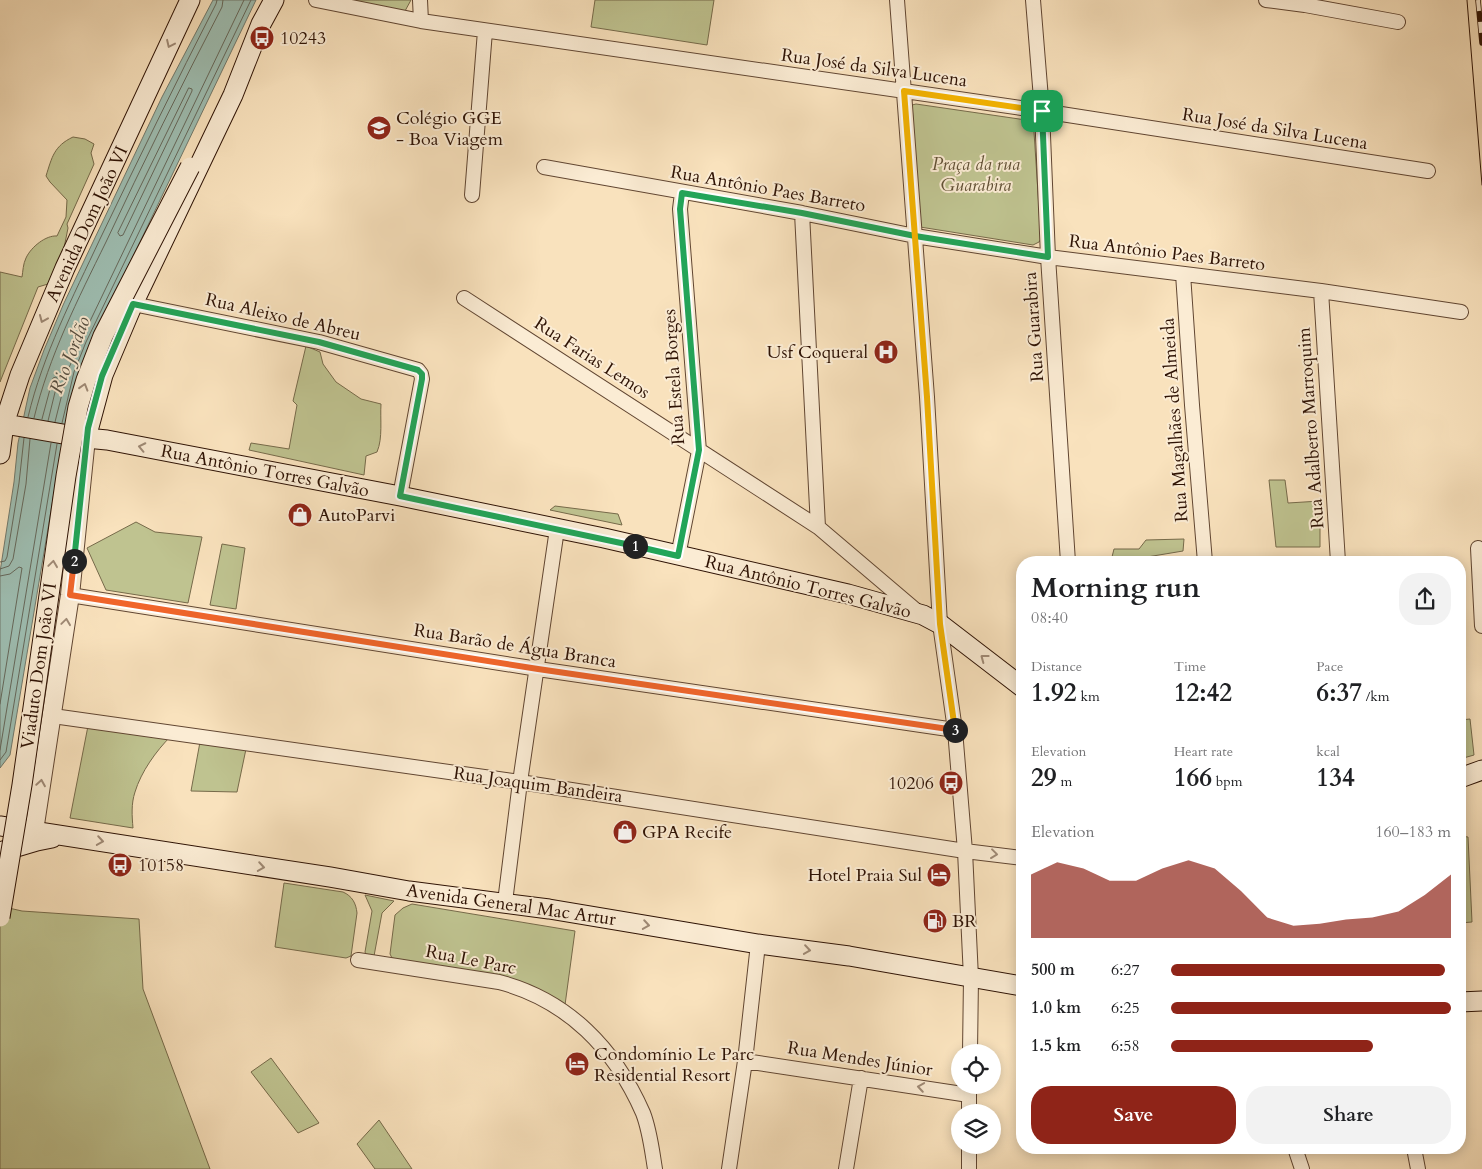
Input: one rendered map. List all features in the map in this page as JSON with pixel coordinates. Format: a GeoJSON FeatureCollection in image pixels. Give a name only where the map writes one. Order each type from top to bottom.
{"type":"FeatureCollection","features":[{"type":"Feature","properties":{"kind":"main road","name":"Avenida Dom João VI"},"geometry":{"type":"LineString","coordinates":[[0,454],[20,375],[65,268],[190,0]]}},
{"type":"Feature","properties":{"kind":"main road"},"geometry":{"type":"LineString","coordinates":[[87,433],[102,376],[133,304],[233,95],[262,24],[274,0]]}},
{"type":"Feature","properties":{"kind":"main road","name":"Viaduto Dom João VI"},"geometry":{"type":"LineString","coordinates":[[0,917],[22,785],[66,476],[78,407],[103,336],[190,167],[216,131]]}},
{"type":"Feature","properties":{"kind":"main road","name":"Rua Antônio Torres Galvão"},"geometry":{"type":"LineString","coordinates":[[10,419],[68,429],[107,440],[400,496],[604,538],[848,594],[923,615],[940,624],[1016,682]]}},
{"type":"Feature","properties":{"kind":"main road"},"geometry":{"type":"LineString","coordinates":[[1466,776],[1482,770]]}},
{"type":"Feature","properties":{"kind":"main road","name":"Avenida General Mac Artur"},"geometry":{"type":"LineString","coordinates":[[0,826],[320,876],[409,892],[505,902],[758,944],[849,956],[1016,985]]}},
{"type":"Feature","properties":{"kind":"main road"},"geometry":{"type":"LineString","coordinates":[[0,852],[37,840],[64,836]]}},
{"type":"Feature","properties":{"kind":"main road"},"geometry":{"type":"LineString","coordinates":[[1466,1002],[1482,1001]]}},
{"type":"Feature","properties":{"kind":"street","name":"Rua José da Silva Lucena"},"geometry":{"type":"LineString","coordinates":[[316,0],[421,21],[486,31],[1042,111],[1428,171]]}},
{"type":"Feature","properties":{"kind":"street"},"geometry":{"type":"LineString","coordinates":[[420,0],[421,21]]}},
{"type":"Feature","properties":{"kind":"street"},"geometry":{"type":"LineString","coordinates":[[897,0],[927,397],[940,624],[955,730],[965,851],[971,978],[970,1044]]}},
{"type":"Feature","properties":{"kind":"street","name":"Rua Guarabira"},"geometry":{"type":"LineString","coordinates":[[1033,0],[1042,111],[1048,257],[1068,556]]}},
{"type":"Feature","properties":{"kind":"street"},"geometry":{"type":"LineString","coordinates":[[1266,0],[1305,2],[1398,22]]}},
{"type":"Feature","properties":{"kind":"street"},"geometry":{"type":"LineString","coordinates":[[472,196],[486,31]]}},
{"type":"Feature","properties":{"kind":"street","name":"Rua Antônio Paes Barreto"},"geometry":{"type":"LineString","coordinates":[[544,167],[802,213],[915,236],[1048,257],[1321,291],[1461,312]]}},
{"type":"Feature","properties":{"kind":"street","name":"Rua Estela Borges"},"geometry":{"type":"LineString","coordinates":[[678,556],[699,450],[680,209],[682,193]]}},
{"type":"Feature","properties":{"kind":"street"},"geometry":{"type":"LineString","coordinates":[[802,213],[818,526]]}},
{"type":"Feature","properties":{"kind":"street","name":"Rua Magalhães de Almeida"},"geometry":{"type":"LineString","coordinates":[[1183,274],[1205,556]]}},
{"type":"Feature","properties":{"kind":"street","name":"Rua Adalberto Marroquim"},"geometry":{"type":"LineString","coordinates":[[1321,291],[1338,556]]}},
{"type":"Feature","properties":{"kind":"street","name":"Rua Farias Lemos"},"geometry":{"type":"LineString","coordinates":[[464,298],[818,526],[923,615]]}},
{"type":"Feature","properties":{"kind":"street","name":"Rua Aleixo de Abreu"},"geometry":{"type":"LineString","coordinates":[[133,304],[319,342],[418,370],[422,374],[422,379],[400,496]]}},
{"type":"Feature","properties":{"kind":"street"},"geometry":{"type":"LineString","coordinates":[[34,831],[70,595],[87,433]]}},
{"type":"Feature","properties":{"kind":"street"},"geometry":{"type":"LineString","coordinates":[[505,902],[520,782],[557,529]]}},
{"type":"Feature","properties":{"kind":"street"},"geometry":{"type":"LineString","coordinates":[[1478,548],[1482,626]]}},
{"type":"Feature","properties":{"kind":"street","name":"Rua Barão de Água Branca"},"geometry":{"type":"LineString","coordinates":[[70,595],[538,669],[955,730]]}},
{"type":"Feature","properties":{"kind":"street","name":"Rua Joaquim Bandeira"},"geometry":{"type":"LineString","coordinates":[[53,716],[520,782],[1016,857]]}},
{"type":"Feature","properties":{"kind":"street"},"geometry":{"type":"LineString","coordinates":[[729,1169],[758,944]]}},
{"type":"Feature","properties":{"kind":"street","name":"Rua Le Parc"},"geometry":{"type":"LineString","coordinates":[[358,960],[499,982],[542,999],[579,1022],[616,1064],[635,1098],[643,1114],[649,1136],[654,1169]]}},
{"type":"Feature","properties":{"kind":"street","name":"Rua Mendes Júnior"},"geometry":{"type":"LineString","coordinates":[[744,1061],[861,1078],[951,1088]]}},
{"type":"Feature","properties":{"kind":"street"},"geometry":{"type":"LineString","coordinates":[[846,1169],[861,1078]]}},
{"type":"Feature","properties":{"kind":"street"},"geometry":{"type":"LineString","coordinates":[[969,1154],[969,1169]]}},
{"type":"Feature","properties":{"kind":"street"},"geometry":{"type":"LineString","coordinates":[[1297,1154],[1301,1168]]}},
{"type":"Feature","properties":{"kind":"street"},"geometry":{"type":"LineString","coordinates":[[1415,1154],[1418,1169]]}},
{"type":"Feature","properties":{"kind":"green space"},"geometry":{"type":"Polygon","coordinates":[[[350,0],[411,0],[405,11],[350,0]]]}},
{"type":"Feature","properties":{"kind":"green space"},"geometry":{"type":"Polygon","coordinates":[[[595,0],[714,0],[707,45],[591,27],[595,0]]]}},
{"type":"Feature","properties":{"kind":"green space","name":"Praça da rua Guarabira"},"geometry":{"type":"Polygon","coordinates":[[[916,104],[1026,120],[1031,125],[1034,132],[1041,239],[1039,242],[1033,245],[920,227],[912,105],[916,104]]]}},
{"type":"Feature","properties":{"kind":"green space"},"geometry":{"type":"Polygon","coordinates":[[[73,137],[85,139],[94,144],[91,153],[94,164],[67,224],[68,228],[63,253],[48,284],[38,287],[0,382],[0,272],[22,277],[25,260],[31,250],[48,237],[57,236],[66,217],[67,200],[46,176],[52,158],[58,148],[73,137]]]}},
{"type":"Feature","properties":{"kind":"green space"},"geometry":{"type":"Polygon","coordinates":[[[306,346],[320,352],[323,364],[336,382],[361,399],[381,404],[379,447],[377,452],[366,456],[364,475],[249,450],[251,443],[289,449],[297,405],[293,401],[306,346]]]}},
{"type":"Feature","properties":{"kind":"green space"},"geometry":{"type":"Polygon","coordinates":[[[1269,480],[1285,480],[1288,503],[1320,501],[1320,547],[1276,547],[1269,480]]]}},
{"type":"Feature","properties":{"kind":"green space"},"geometry":{"type":"Polygon","coordinates":[[[555,506],[618,514],[622,525],[550,510],[555,506]]]}},
{"type":"Feature","properties":{"kind":"green space"},"geometry":{"type":"Polygon","coordinates":[[[136,522],[155,532],[202,537],[188,603],[106,590],[87,548],[136,522]]]}},
{"type":"Feature","properties":{"kind":"green space"},"geometry":{"type":"Polygon","coordinates":[[[1184,539],[1183,551],[1153,556],[1112,556],[1114,549],[1139,549],[1146,540],[1184,539]]]}},
{"type":"Feature","properties":{"kind":"green space"},"geometry":{"type":"Polygon","coordinates":[[[222,544],[245,548],[236,609],[210,605],[222,544]]]}},
{"type":"Feature","properties":{"kind":"green space"},"geometry":{"type":"Polygon","coordinates":[[[1466,719],[1470,719],[1474,755],[1466,757],[1466,719]]]}},
{"type":"Feature","properties":{"kind":"green space"},"geometry":{"type":"Polygon","coordinates":[[[88,726],[171,736],[150,762],[138,784],[132,806],[133,828],[70,818],[88,726]]]}},
{"type":"Feature","properties":{"kind":"green space"},"geometry":{"type":"Polygon","coordinates":[[[200,742],[246,749],[237,792],[191,791],[200,742]]]}},
{"type":"Feature","properties":{"kind":"green space"},"geometry":{"type":"Polygon","coordinates":[[[1466,837],[1468,837],[1472,922],[1466,922],[1466,837]]]}},
{"type":"Feature","properties":{"kind":"green space"},"geometry":{"type":"Polygon","coordinates":[[[284,883],[343,892],[351,898],[355,903],[357,913],[351,956],[346,958],[275,947],[284,883]]]}},
{"type":"Feature","properties":{"kind":"green space"},"geometry":{"type":"Polygon","coordinates":[[[365,895],[394,901],[382,913],[374,956],[367,957],[365,952],[372,911],[365,895]]]}},
{"type":"Feature","properties":{"kind":"green space"},"geometry":{"type":"Polygon","coordinates":[[[412,904],[575,931],[565,1005],[392,958],[390,954],[395,915],[403,908],[412,904]]]}},
{"type":"Feature","properties":{"kind":"green space"},"geometry":{"type":"Polygon","coordinates":[[[0,906],[22,911],[139,919],[143,989],[210,1169],[0,1169],[0,906]]]}},
{"type":"Feature","properties":{"kind":"green space"},"geometry":{"type":"Polygon","coordinates":[[[271,1058],[319,1123],[298,1133],[251,1072],[271,1058]]]}},
{"type":"Feature","properties":{"kind":"green space"},"geometry":{"type":"Polygon","coordinates":[[[379,1120],[412,1169],[375,1169],[357,1144],[379,1120]]]}},
{"type":"Feature","properties":{"kind":"water","name":"Rio Jordão"},"geometry":{"type":"Polygon","coordinates":[[[213,0],[256,0],[91,344],[70,409],[61,451],[10,755],[0,768],[0,572],[18,443],[30,388],[64,303],[162,97],[213,0]]]}},
{"type":"Feature","properties":{"kind":"tram line"},"geometry":{"type":"LineString","coordinates":[[1467,0],[1482,185]]}},
{"type":"Feature","properties":{"kind":"railway"},"geometry":{"type":"LineString","coordinates":[[1478,0],[1482,43]]}},
{"type":"Feature","properties":{"kind":"place","name":"10243"},"geometry":{"type":"Point","coordinates":[262,38]}},
{"type":"Feature","properties":{"kind":"place","name":"Colégio GGE - Boa Viagem"},"geometry":{"type":"Point","coordinates":[379,128]}},
{"type":"Feature","properties":{"kind":"place","name":"Usf Coqueral"},"geometry":{"type":"Point","coordinates":[886,352]}},
{"type":"Feature","properties":{"kind":"place","name":"AutoParvi"},"geometry":{"type":"Point","coordinates":[300,515]}},
{"type":"Feature","properties":{"kind":"place","name":"10206"},"geometry":{"type":"Point","coordinates":[951,783]}},
{"type":"Feature","properties":{"kind":"place","name":"GPA Recife"},"geometry":{"type":"Point","coordinates":[625,832]}},
{"type":"Feature","properties":{"kind":"place","name":"10158"},"geometry":{"type":"Point","coordinates":[120,865]}},
{"type":"Feature","properties":{"kind":"place","name":"Hotel Praia Sul"},"geometry":{"type":"Point","coordinates":[939,875]}},
{"type":"Feature","properties":{"kind":"place","name":"BR"},"geometry":{"type":"Point","coordinates":[935,921]}},
{"type":"Feature","properties":{"kind":"place","name":"Condomínio Le Parc Residential Resort"},"geometry":{"type":"Point","coordinates":[577,1064]}},
{"type":"Feature","properties":{"kind":"route"},"geometry":{"type":"LineString","coordinates":[[1042,111],[904,91],[909,162],[915,236],[927,397],[940,624],[955,730],[538,669],[70,595],[88,428],[102,376],[133,304],[319,342],[418,370],[422,374],[422,379],[400,496],[604,538],[678,556],[699,450],[680,209],[682,193],[802,213],[915,236],[1048,257],[1042,111]]}}]}
